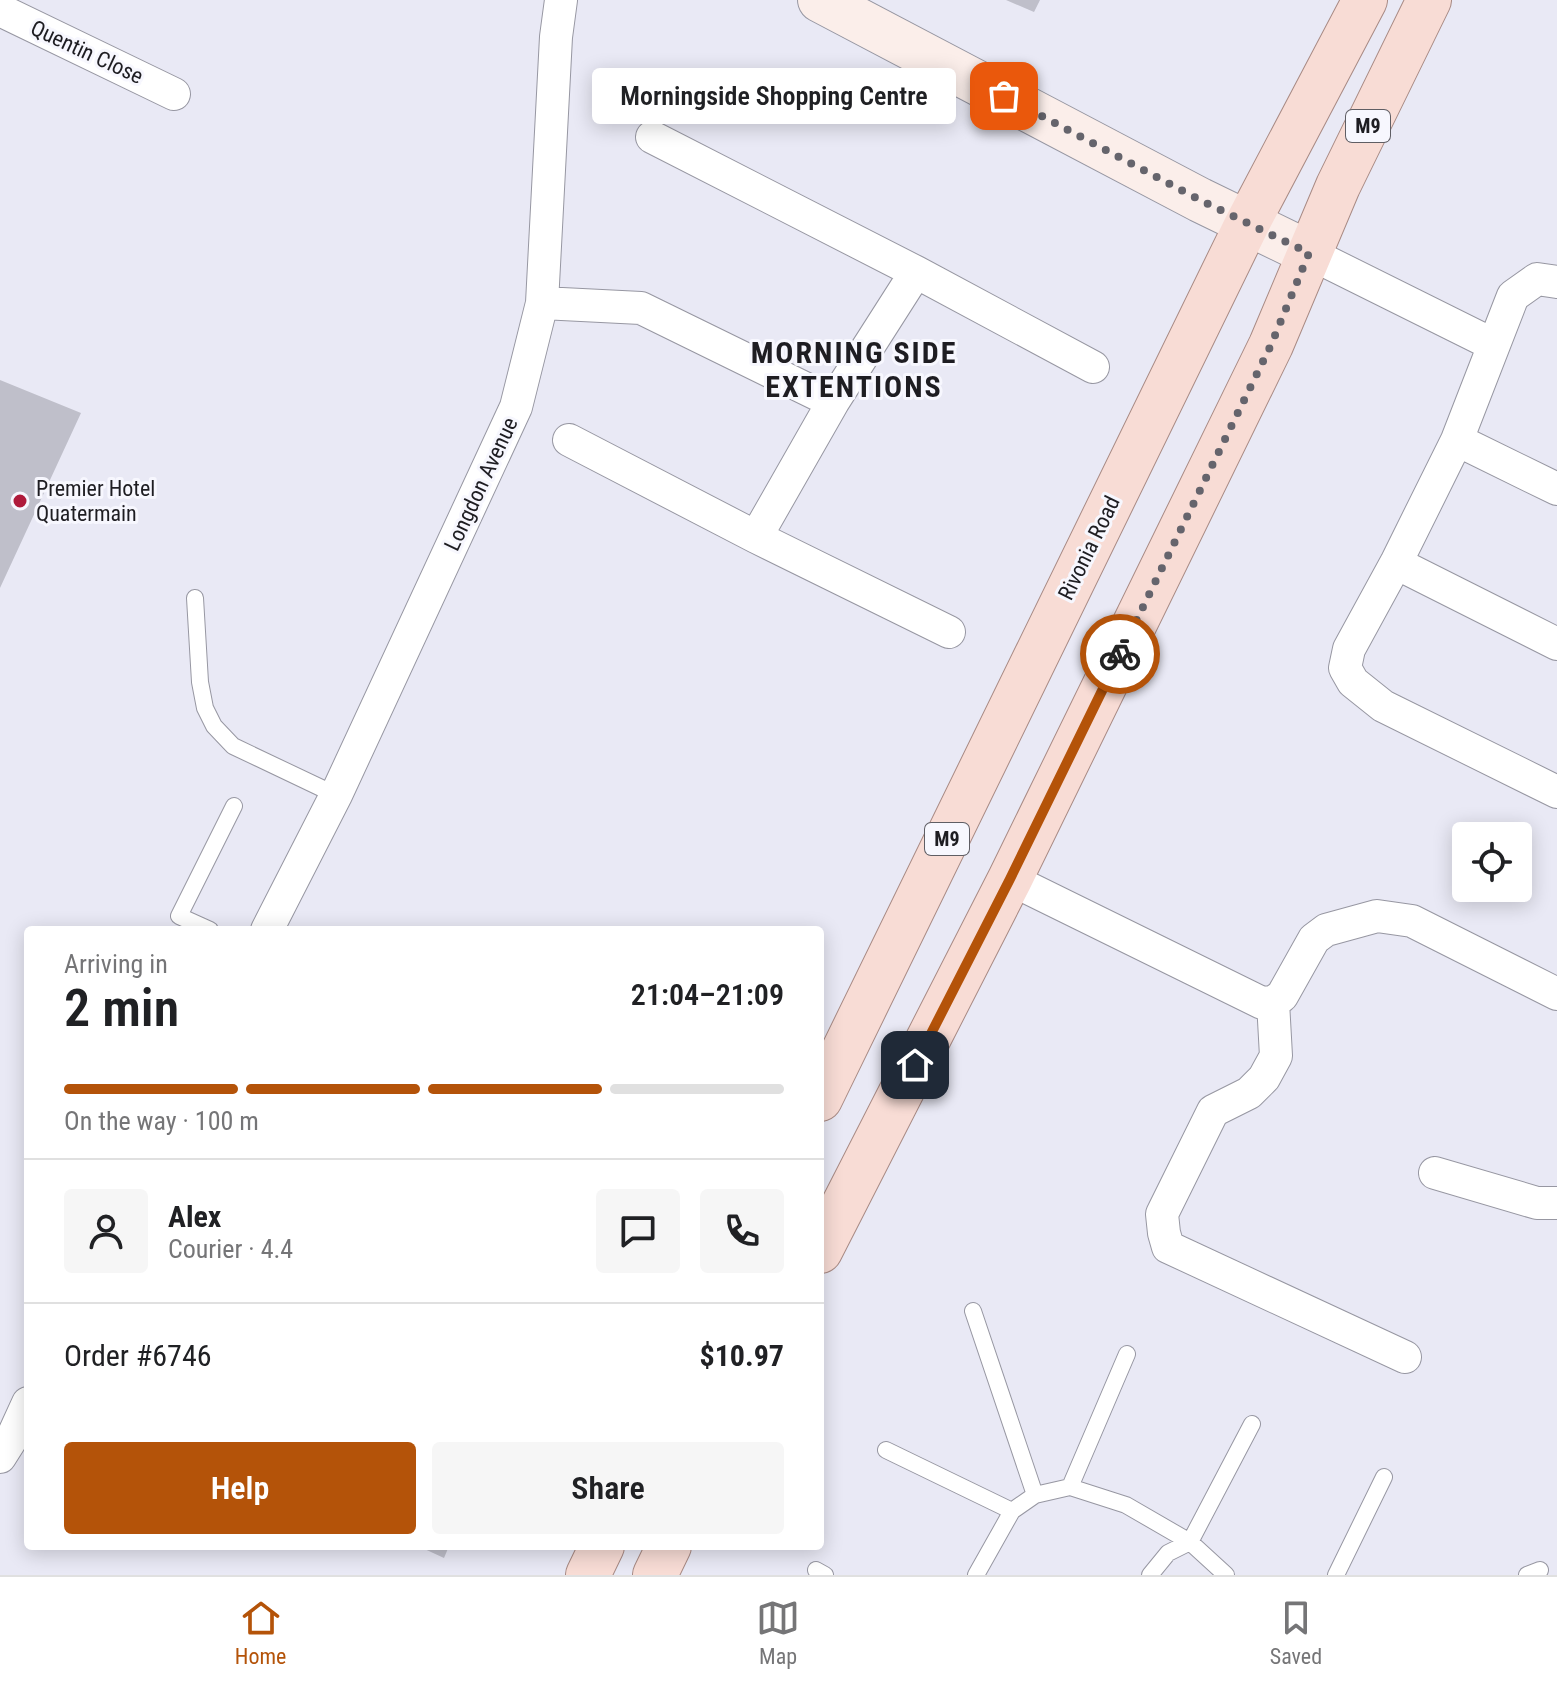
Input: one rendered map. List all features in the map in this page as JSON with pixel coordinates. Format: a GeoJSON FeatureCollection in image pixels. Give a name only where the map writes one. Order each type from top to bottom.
{"type":"FeatureCollection","features":[{"type":"Feature","properties":{"kind":"main road","name":"Rivonia Road"},"geometry":{"type":"LineString","coordinates":[[824,1091],[1247,224],[1365,0]]}},
{"type":"Feature","properties":{"kind":"main road","name":"M9"},"geometry":{"type":"LineString","coordinates":[[824,1243],[1010,879],[1271,345],[1338,186],[1429,0]]}},
{"type":"Feature","properties":{"kind":"main road"},"geometry":{"type":"LineString","coordinates":[[588,1575],[600,1550]]}},
{"type":"Feature","properties":{"kind":"main road"},"geometry":{"type":"LineString","coordinates":[[655,1575],[667,1550]]}},
{"type":"Feature","properties":{"kind":"street","name":"Longdon Avenue"},"geometry":{"type":"LineString","coordinates":[[269,926],[336,795],[516,407],[542,303],[556,37],[561,0]]}},
{"type":"Feature","properties":{"kind":"street"},"geometry":{"type":"LineString","coordinates":[[820,0],[1247,224],[1494,345]]}},
{"type":"Feature","properties":{"kind":"street","name":"Quentin Close"},"geometry":{"type":"LineString","coordinates":[[0,10],[174,94]]}},
{"type":"Feature","properties":{"kind":"street"},"geometry":{"type":"LineString","coordinates":[[652,137],[1093,367]]}},
{"type":"Feature","properties":{"kind":"street"},"geometry":{"type":"LineString","coordinates":[[756,537],[833,402],[916,272]]}},
{"type":"Feature","properties":{"kind":"street"},"geometry":{"type":"LineString","coordinates":[[1557,282],[1537,279],[1513,296],[1457,440],[1349,649],[1345,668],[1353,682],[1383,706],[1557,792]]}},
{"type":"Feature","properties":{"kind":"street"},"geometry":{"type":"LineString","coordinates":[[542,303],[641,308],[833,402]]}},
{"type":"Feature","properties":{"kind":"street"},"geometry":{"type":"LineString","coordinates":[[569,440],[949,632]]}},
{"type":"Feature","properties":{"kind":"street"},"geometry":{"type":"LineString","coordinates":[[1457,440],[1557,489]]}},
{"type":"Feature","properties":{"kind":"street"},"geometry":{"type":"LineString","coordinates":[[1396,563],[1557,644]]}},
{"type":"Feature","properties":{"kind":"street"},"geometry":{"type":"LineString","coordinates":[[1010,879],[1262,1003],[1273,1002],[1282,996],[1318,935],[1336,926],[1387,915],[1412,921],[1557,994]]}},
{"type":"Feature","properties":{"kind":"street"},"geometry":{"type":"LineString","coordinates":[[1273,1002],[1276,1056],[1264,1078],[1249,1093],[1213,1111],[1162,1214],[1168,1247],[1405,1357]]}},
{"type":"Feature","properties":{"kind":"street"},"geometry":{"type":"LineString","coordinates":[[1435,1173],[1537,1203],[1557,1203]]}},
{"type":"Feature","properties":{"kind":"street"},"geometry":{"type":"LineString","coordinates":[[0,1457],[12,1438],[17,1406]]}},
{"type":"Feature","properties":{"kind":"lane"},"geometry":{"type":"LineString","coordinates":[[195,598],[200,682],[205,708],[214,726],[233,746],[336,795]]}},
{"type":"Feature","properties":{"kind":"lane"},"geometry":{"type":"LineString","coordinates":[[175,923],[234,806]]}},
{"type":"Feature","properties":{"kind":"lane"},"geometry":{"type":"LineString","coordinates":[[973,1311],[1035,1495]]}},
{"type":"Feature","properties":{"kind":"lane"},"geometry":{"type":"LineString","coordinates":[[1070,1487],[1127,1354]]}},
{"type":"Feature","properties":{"kind":"lane"},"geometry":{"type":"LineString","coordinates":[[1150,1575],[1168,1553],[1190,1542],[1252,1424]]}},
{"type":"Feature","properties":{"kind":"lane"},"geometry":{"type":"LineString","coordinates":[[886,1450],[1012,1511]]}},
{"type":"Feature","properties":{"kind":"lane"},"geometry":{"type":"LineString","coordinates":[[1336,1575],[1384,1477]]}},
{"type":"Feature","properties":{"kind":"lane"},"geometry":{"type":"LineString","coordinates":[[976,1575],[1012,1511],[1035,1495],[1070,1487],[1126,1505],[1190,1542],[1226,1575]]}},
{"type":"Feature","properties":{"kind":"building"},"geometry":{"type":"Polygon","coordinates":[[[1006,0],[1040,0],[1034,12],[1006,0]]]}},
{"type":"Feature","properties":{"kind":"building","name":"Premier Hotel Quatermain"},"geometry":{"type":"Polygon","coordinates":[[[0,380],[81,413],[0,588],[0,380]]]}},
{"type":"Feature","properties":{"kind":"building"},"geometry":{"type":"Polygon","coordinates":[[[427,1550],[447,1550],[444,1558],[427,1550]]]}},
{"type":"Feature","properties":{"kind":"way so far"},"geometry":{"type":"LineString","coordinates":[[1004,96],[1200,200],[1309,253],[1271,345],[1120,654]]}},
{"type":"Feature","properties":{"kind":"place","name":"Morningside Shopping Centre"},"geometry":{"type":"Point","coordinates":[1004,96]}},
{"type":"Feature","properties":{"kind":"place","name":"Premier Hotel Quatermain"},"geometry":{"type":"Point","coordinates":[20,501]}},
{"type":"Feature","properties":{"kind":"district","name":"MORNING SIDE EXTENTIONS"},"geometry":{"type":"Point","coordinates":[854,369]}},
{"type":"Feature","properties":{"kind":"route"},"geometry":{"type":"LineString","coordinates":[[915,1065],[1120,654]]}}]}
